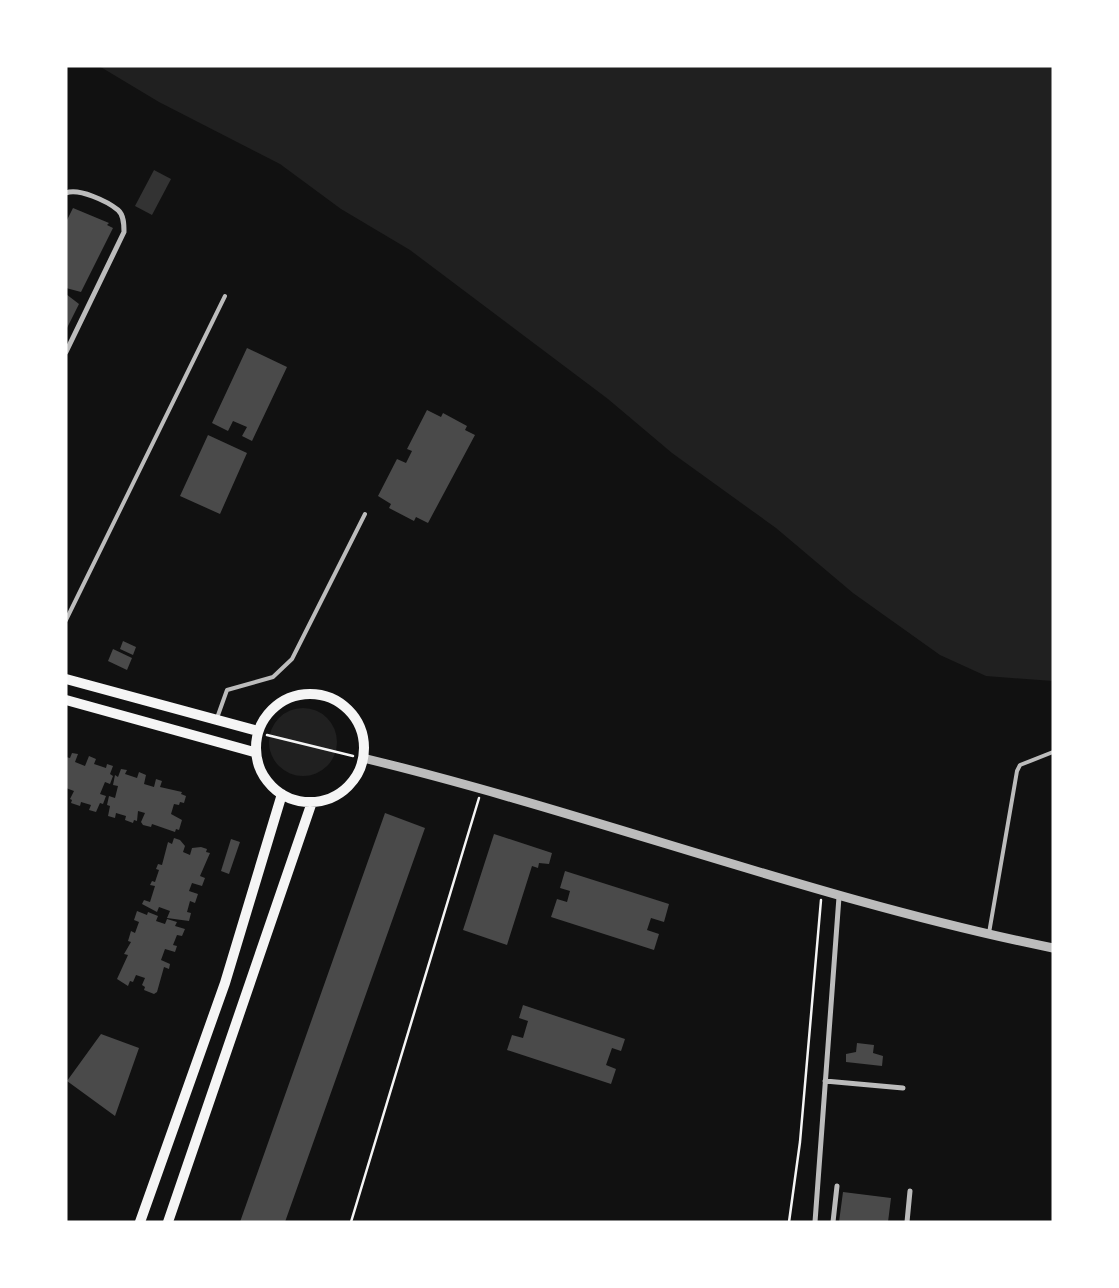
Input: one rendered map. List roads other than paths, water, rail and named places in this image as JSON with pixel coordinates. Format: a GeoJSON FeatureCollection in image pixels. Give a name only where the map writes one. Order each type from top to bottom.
{"type":"FeatureCollection","features":[{"type":"Feature","properties":{"kind":"main road"},"geometry":{"type":"LineString","coordinates":[[66,679],[217,718],[258,731]]}},
{"type":"Feature","properties":{"kind":"main road"},"geometry":{"type":"LineString","coordinates":[[314,694],[332,698],[347,708],[358,723],[364,740],[363,758],[357,775],[345,789],[330,798],[312,802],[296,800],[282,794],[268,782],[254,752],[258,731],[267,715],[280,702],[296,695],[314,694]]}},
{"type":"Feature","properties":{"kind":"main road"},"geometry":{"type":"LineString","coordinates":[[66,700],[254,752]]}},
{"type":"Feature","properties":{"kind":"main road"},"geometry":{"type":"LineString","coordinates":[[140,1222],[225,983],[282,794]]}},
{"type":"Feature","properties":{"kind":"main road"},"geometry":{"type":"LineString","coordinates":[[168,1222],[312,802]]}},
{"type":"Feature","properties":{"kind":"street"},"geometry":{"type":"LineString","coordinates":[[66,193],[73,190],[86,194],[118,210],[124,221],[124,232],[66,352]]}},
{"type":"Feature","properties":{"kind":"street"},"geometry":{"type":"LineString","coordinates":[[363,758],[481,789],[839,897],[988,936],[1053,948]]}},
{"type":"Feature","properties":{"kind":"street"},"geometry":{"type":"LineString","coordinates":[[815,1222],[839,897]]}},
{"type":"Feature","properties":{"kind":"street"},"geometry":{"type":"LineString","coordinates":[[825,1081],[903,1088]]}},
{"type":"Feature","properties":{"kind":"street"},"geometry":{"type":"LineString","coordinates":[[833,1222],[837,1186]]}},
{"type":"Feature","properties":{"kind":"street"},"geometry":{"type":"LineString","coordinates":[[907,1222],[910,1191]]}},
{"type":"Feature","properties":{"kind":"lane"},"geometry":{"type":"LineString","coordinates":[[66,620],[224,296]]}},
{"type":"Feature","properties":{"kind":"lane"},"geometry":{"type":"LineString","coordinates":[[217,718],[227,690],[273,677],[292,659],[365,514]]}},
{"type":"Feature","properties":{"kind":"lane"},"geometry":{"type":"LineString","coordinates":[[988,936],[1017,770],[1020,765],[1053,752]]}}]}
